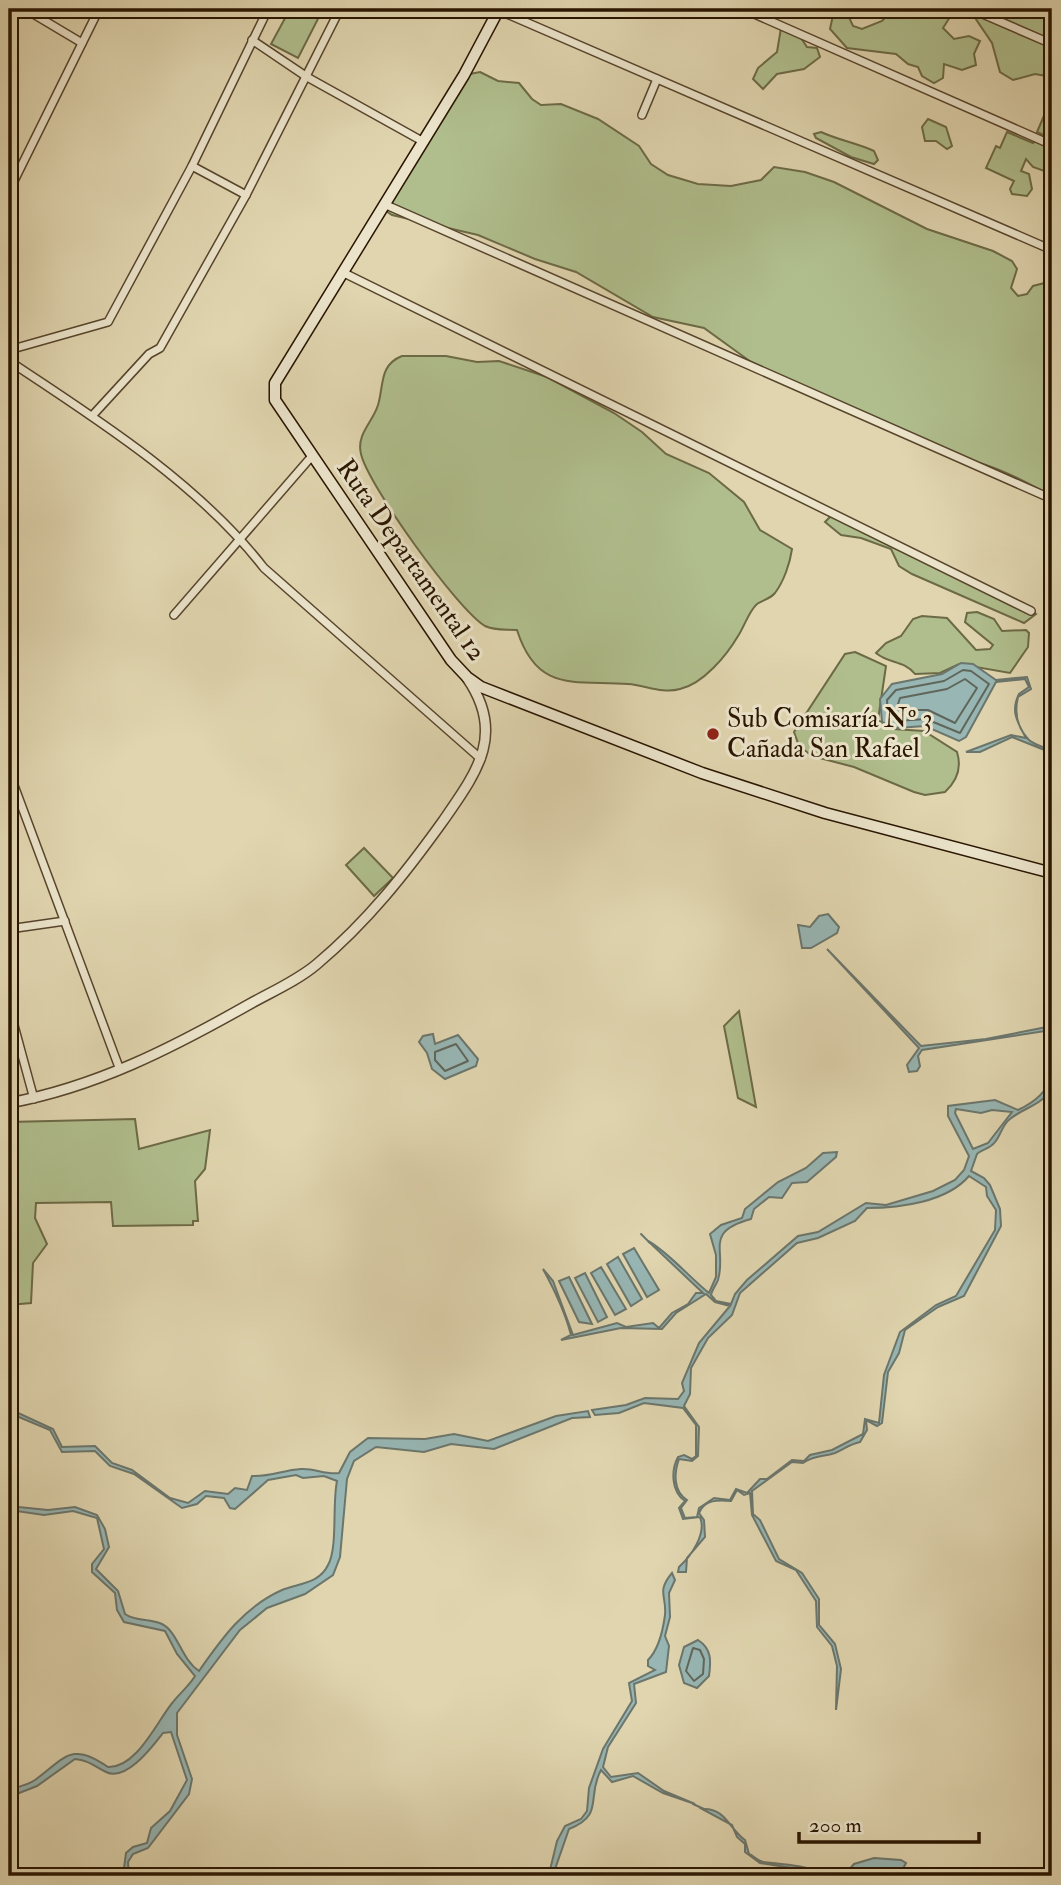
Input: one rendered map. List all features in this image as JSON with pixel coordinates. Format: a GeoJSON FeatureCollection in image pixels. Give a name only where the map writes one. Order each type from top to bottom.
{"type":"FeatureCollection","features":[{"type":"Feature","properties":{"kind":"main road","name":"Ruta Departamental 12"},"geometry":{"type":"LineString","coordinates":[[499,9],[464,75],[275,383],[275,400],[443,649],[467,677],[481,687],[702,773],[825,813],[1052,873]]}},
{"type":"Feature","properties":{"kind":"street"},"geometry":{"type":"LineString","coordinates":[[28,9],[82,43]]}},
{"type":"Feature","properties":{"kind":"street"},"geometry":{"type":"LineString","coordinates":[[9,191],[99,9]]}},
{"type":"Feature","properties":{"kind":"street"},"geometry":{"type":"LineString","coordinates":[[9,350],[108,322],[192,166],[268,9]]}},
{"type":"Feature","properties":{"kind":"street"},"geometry":{"type":"LineString","coordinates":[[92,416],[149,354],[160,348],[246,194],[340,9]]}},
{"type":"Feature","properties":{"kind":"street"},"geometry":{"type":"LineString","coordinates":[[499,9],[1052,250]]}},
{"type":"Feature","properties":{"kind":"street"},"geometry":{"type":"LineString","coordinates":[[743,9],[1052,145]]}},
{"type":"Feature","properties":{"kind":"street"},"geometry":{"type":"LineString","coordinates":[[971,9],[1052,44]]}},
{"type":"Feature","properties":{"kind":"street"},"geometry":{"type":"LineString","coordinates":[[252,40],[307,77],[422,141]]}},
{"type":"Feature","properties":{"kind":"street"},"geometry":{"type":"LineString","coordinates":[[642,115],[657,79]]}},
{"type":"Feature","properties":{"kind":"street"},"geometry":{"type":"LineString","coordinates":[[192,166],[246,194]]}},
{"type":"Feature","properties":{"kind":"street"},"geometry":{"type":"LineString","coordinates":[[384,204],[1052,499]]}},
{"type":"Feature","properties":{"kind":"street"},"geometry":{"type":"LineString","coordinates":[[342,272],[1031,611]]}},
{"type":"Feature","properties":{"kind":"street"},"geometry":{"type":"LineString","coordinates":[[9,361],[92,416],[241,538],[264,568],[481,759]]}},
{"type":"Feature","properties":{"kind":"street"},"geometry":{"type":"LineString","coordinates":[[174,615],[312,456]]}},
{"type":"Feature","properties":{"kind":"street"},"geometry":{"type":"LineString","coordinates":[[9,1103],[34,1099],[120,1070],[173,1048],[316,965],[391,892],[452,808],[481,759],[488,726],[478,694],[467,677]]}},
{"type":"Feature","properties":{"kind":"street"},"geometry":{"type":"LineString","coordinates":[[9,772],[120,1070]]}},
{"type":"Feature","properties":{"kind":"street"},"geometry":{"type":"LineString","coordinates":[[9,802],[20,799]]}},
{"type":"Feature","properties":{"kind":"street"},"geometry":{"type":"LineString","coordinates":[[9,929],[65,921]]}},
{"type":"Feature","properties":{"kind":"street"},"geometry":{"type":"LineString","coordinates":[[9,1007],[34,1099]]}},
{"type":"Feature","properties":{"kind":"green space"},"geometry":{"type":"Polygon","coordinates":[[[290,9],[313,9],[321,13],[298,58],[271,44],[290,9]]]}},
{"type":"Feature","properties":{"kind":"green space"},"geometry":{"type":"Polygon","coordinates":[[[893,9],[955,9],[943,28],[954,39],[969,36],[980,41],[974,54],[976,65],[962,70],[944,64],[943,78],[934,83],[922,76],[918,67],[908,64],[896,54],[847,48],[830,29],[833,15],[847,13],[853,26],[862,29],[882,21],[893,9]]]}},
{"type":"Feature","properties":{"kind":"green space"},"geometry":{"type":"Polygon","coordinates":[[[969,9],[1052,9],[1052,77],[1035,74],[1013,80],[1000,72],[992,43],[969,9]]]}},
{"type":"Feature","properties":{"kind":"green space"},"geometry":{"type":"Polygon","coordinates":[[[781,28],[801,38],[807,47],[817,48],[820,57],[804,69],[777,74],[763,89],[753,79],[758,68],[777,52],[781,28]]]}},
{"type":"Feature","properties":{"kind":"green space"},"geometry":{"type":"Polygon","coordinates":[[[480,72],[498,81],[519,83],[532,99],[541,105],[561,104],[598,119],[639,146],[651,164],[668,175],[698,184],[731,186],[761,180],[774,167],[805,172],[834,182],[927,229],[993,251],[1012,261],[1017,269],[1011,288],[1018,296],[1027,294],[1033,286],[1052,281],[1052,496],[1009,474],[963,459],[762,370],[704,328],[653,317],[576,272],[535,259],[478,235],[392,215],[383,209],[470,74],[480,72]]]}},
{"type":"Feature","properties":{"kind":"green space"},"geometry":{"type":"Polygon","coordinates":[[[1052,97],[1052,139],[1037,132],[1052,97]]]}},
{"type":"Feature","properties":{"kind":"green space"},"geometry":{"type":"Polygon","coordinates":[[[928,119],[946,127],[952,146],[947,149],[936,141],[925,141],[922,127],[928,119]]]}},
{"type":"Feature","properties":{"kind":"green space"},"geometry":{"type":"Polygon","coordinates":[[[821,132],[874,151],[878,160],[874,164],[851,157],[816,138],[814,134],[821,132]]]}},
{"type":"Feature","properties":{"kind":"green space"},"geometry":{"type":"Polygon","coordinates":[[[1007,132],[1033,143],[1035,141],[1052,145],[1052,169],[1047,172],[1033,167],[1026,159],[1021,171],[1029,174],[1032,189],[1027,196],[1012,194],[1010,189],[1014,181],[986,168],[996,146],[1000,148],[1007,132]]]}},
{"type":"Feature","properties":{"kind":"green space"},"geometry":{"type":"Polygon","coordinates":[[[402,356],[446,356],[477,362],[499,361],[547,377],[614,413],[642,432],[666,454],[709,473],[744,502],[760,530],[792,549],[786,572],[775,593],[754,607],[721,660],[706,675],[689,686],[667,690],[628,684],[574,682],[547,674],[525,650],[517,630],[485,626],[455,596],[396,518],[367,470],[361,454],[361,440],[376,411],[386,370],[402,356]]]}},
{"type":"Feature","properties":{"kind":"green space"},"geometry":{"type":"Polygon","coordinates":[[[831,516],[1027,607],[1036,614],[1024,623],[912,574],[899,566],[891,549],[861,538],[841,535],[825,522],[831,516]]]}},
{"type":"Feature","properties":{"kind":"green space"},"geometry":{"type":"Polygon","coordinates":[[[977,612],[994,619],[1002,631],[1026,630],[1029,633],[1028,647],[1010,673],[959,664],[940,673],[915,674],[906,666],[876,653],[886,643],[901,636],[913,619],[922,616],[947,618],[976,650],[990,649],[993,645],[965,622],[967,613],[977,612]]]}},
{"type":"Feature","properties":{"kind":"green space"},"geometry":{"type":"Polygon","coordinates":[[[855,652],[886,666],[878,720],[893,729],[924,731],[957,752],[957,774],[945,792],[925,795],[914,792],[854,767],[812,756],[799,746],[794,732],[845,654],[855,652]]]}},
{"type":"Feature","properties":{"kind":"green space"},"geometry":{"type":"Polygon","coordinates":[[[364,848],[393,878],[374,896],[346,865],[364,848]]]}},
{"type":"Feature","properties":{"kind":"green space"},"geometry":{"type":"Polygon","coordinates":[[[739,1011],[756,1107],[738,1098],[724,1026],[739,1011]]]}},
{"type":"Feature","properties":{"kind":"green space"},"geometry":{"type":"Polygon","coordinates":[[[135,1119],[139,1149],[210,1130],[205,1169],[195,1181],[198,1221],[193,1221],[193,1225],[113,1226],[111,1202],[36,1203],[35,1218],[47,1244],[33,1263],[31,1303],[9,1305],[9,1122],[135,1119]]]}},
{"type":"Feature","properties":{"kind":"water"},"geometry":{"type":"Polygon","coordinates":[[[961,663],[973,664],[996,680],[1027,677],[1031,689],[1018,697],[1017,703],[1021,729],[1016,717],[1015,706],[1016,700],[1019,694],[1029,687],[1025,679],[996,682],[966,737],[959,741],[925,726],[897,728],[882,722],[880,699],[892,684],[942,674],[961,663]]]}},
{"type":"Feature","properties":{"kind":"water"},"geometry":{"type":"Polygon","coordinates":[[[1022,731],[1031,741],[1052,753],[1012,737],[980,752],[966,752],[1011,735],[1026,738],[1022,731]]]}},
{"type":"Feature","properties":{"kind":"water"},"geometry":{"type":"Polygon","coordinates":[[[828,914],[839,927],[837,933],[811,948],[802,948],[798,925],[810,927],[819,916],[828,914]]]}},
{"type":"Feature","properties":{"kind":"water"},"geometry":{"type":"Polygon","coordinates":[[[827,949],[921,1046],[986,1039],[1052,1026],[1052,1030],[922,1050],[918,1056],[920,1066],[917,1071],[909,1072],[907,1065],[919,1048],[827,949]]]}},
{"type":"Feature","properties":{"kind":"water"},"geometry":{"type":"Polygon","coordinates":[[[433,1034],[435,1044],[458,1035],[478,1059],[476,1066],[445,1079],[432,1069],[427,1053],[419,1042],[423,1036],[433,1034]]]}},
{"type":"Feature","properties":{"kind":"water"},"geometry":{"type":"Polygon","coordinates":[[[1052,1076],[1048,1093],[1038,1103],[1010,1119],[993,1144],[977,1154],[971,1171],[990,1185],[1000,1209],[1001,1226],[964,1296],[938,1307],[905,1330],[899,1353],[888,1372],[882,1423],[877,1426],[866,1420],[867,1430],[860,1442],[803,1463],[792,1462],[752,1491],[753,1514],[760,1520],[779,1559],[802,1573],[819,1599],[819,1625],[835,1644],[841,1669],[836,1710],[837,1666],[832,1646],[817,1627],[816,1601],[796,1570],[776,1561],[752,1515],[750,1493],[744,1495],[737,1490],[731,1501],[717,1501],[705,1505],[699,1513],[704,1520],[705,1537],[691,1554],[700,1537],[702,1524],[700,1517],[683,1519],[679,1508],[685,1501],[677,1492],[674,1480],[678,1457],[684,1455],[692,1459],[696,1456],[696,1425],[683,1408],[644,1403],[619,1413],[595,1415],[592,1410],[626,1405],[645,1398],[678,1399],[684,1391],[682,1383],[699,1343],[730,1306],[715,1302],[706,1294],[676,1313],[662,1329],[621,1328],[561,1340],[571,1335],[559,1301],[543,1269],[553,1281],[573,1335],[617,1323],[626,1327],[653,1323],[659,1328],[672,1313],[688,1304],[696,1293],[703,1293],[648,1241],[663,1251],[709,1293],[716,1277],[716,1255],[710,1234],[721,1225],[742,1218],[745,1209],[778,1182],[806,1168],[823,1153],[837,1152],[836,1157],[807,1182],[792,1183],[782,1198],[769,1197],[754,1209],[751,1219],[736,1224],[722,1236],[718,1280],[711,1295],[716,1301],[731,1304],[735,1294],[747,1280],[798,1236],[818,1232],[866,1203],[886,1205],[933,1191],[955,1180],[964,1170],[969,1156],[948,1116],[948,1106],[995,1100],[1018,1110],[1039,1096],[1052,1076]],[[956,1109],[955,1113],[973,1149],[988,1143],[1012,1112],[992,1110],[981,1113],[956,1109]],[[969,1176],[960,1185],[936,1198],[908,1205],[867,1208],[855,1221],[818,1238],[797,1243],[740,1293],[732,1315],[708,1338],[691,1368],[690,1394],[684,1406],[699,1427],[698,1456],[692,1461],[679,1459],[676,1470],[677,1487],[687,1500],[681,1508],[685,1518],[697,1517],[699,1508],[714,1498],[730,1500],[736,1489],[747,1493],[760,1479],[767,1479],[792,1460],[804,1461],[810,1455],[832,1450],[863,1434],[865,1419],[879,1423],[884,1375],[900,1332],[936,1305],[956,1296],[995,1230],[996,1210],[987,1196],[986,1187],[969,1176]]]}},
{"type":"Feature","properties":{"kind":"water"},"geometry":{"type":"Polygon","coordinates":[[[634,1248],[659,1290],[647,1297],[623,1254],[634,1248]]]}},
{"type":"Feature","properties":{"kind":"water"},"geometry":{"type":"Polygon","coordinates":[[[618,1257],[642,1299],[631,1306],[607,1264],[618,1257]]]}},
{"type":"Feature","properties":{"kind":"water"},"geometry":{"type":"Polygon","coordinates":[[[601,1267],[626,1309],[615,1315],[591,1273],[601,1267]]]}},
{"type":"Feature","properties":{"kind":"water"},"geometry":{"type":"Polygon","coordinates":[[[585,1273],[607,1317],[598,1322],[575,1278],[585,1273]]]}},
{"type":"Feature","properties":{"kind":"water"},"geometry":{"type":"Polygon","coordinates":[[[569,1277],[592,1324],[579,1322],[559,1281],[569,1277]]]}},
{"type":"Feature","properties":{"kind":"water"},"geometry":{"type":"Polygon","coordinates":[[[9,1372],[18,1413],[53,1429],[62,1447],[95,1446],[112,1463],[132,1470],[170,1498],[188,1503],[205,1491],[228,1494],[235,1488],[247,1490],[252,1476],[301,1469],[339,1473],[350,1452],[368,1438],[425,1439],[454,1434],[488,1441],[556,1416],[588,1411],[590,1417],[572,1418],[494,1449],[451,1444],[424,1452],[376,1447],[354,1461],[347,1479],[340,1557],[333,1575],[305,1594],[267,1608],[240,1630],[177,1713],[177,1735],[192,1779],[189,1794],[148,1848],[133,1854],[128,1862],[129,1876],[123,1876],[126,1853],[133,1847],[147,1843],[151,1828],[170,1811],[187,1780],[171,1732],[163,1733],[138,1762],[122,1772],[106,1772],[75,1759],[37,1786],[9,1797],[9,1790],[32,1782],[69,1756],[85,1755],[108,1767],[128,1760],[195,1676],[177,1654],[165,1631],[124,1622],[117,1610],[115,1593],[92,1572],[92,1564],[104,1549],[97,1518],[73,1511],[44,1515],[9,1510],[9,1506],[48,1510],[75,1507],[97,1515],[105,1529],[109,1547],[96,1569],[118,1591],[125,1614],[162,1624],[199,1671],[225,1635],[256,1605],[282,1590],[314,1579],[324,1571],[333,1548],[337,1481],[324,1476],[303,1478],[296,1475],[268,1480],[235,1509],[230,1508],[224,1498],[206,1496],[197,1504],[182,1508],[134,1474],[110,1466],[95,1451],[62,1452],[50,1430],[14,1415],[9,1372]]]}},
{"type":"Feature","properties":{"kind":"water"},"geometry":{"type":"Polygon","coordinates":[[[687,1559],[686,1572],[678,1572],[679,1567],[687,1559]]]}},
{"type":"Feature","properties":{"kind":"water"},"geometry":{"type":"Polygon","coordinates":[[[672,1573],[675,1580],[669,1593],[670,1617],[665,1636],[669,1646],[666,1672],[634,1684],[636,1703],[608,1747],[603,1767],[611,1777],[638,1773],[664,1791],[695,1804],[663,1793],[633,1776],[612,1782],[601,1770],[591,1811],[580,1824],[569,1829],[554,1872],[544,1876],[550,1870],[557,1841],[565,1826],[581,1819],[587,1811],[589,1788],[603,1749],[632,1701],[629,1683],[655,1670],[648,1666],[648,1660],[662,1633],[665,1615],[663,1590],[672,1573]]]}},
{"type":"Feature","properties":{"kind":"water"},"geometry":{"type":"Polygon","coordinates":[[[698,1640],[708,1651],[710,1665],[709,1676],[697,1688],[684,1683],[679,1665],[684,1647],[698,1640]]]}},
{"type":"Feature","properties":{"kind":"water"},"geometry":{"type":"Polygon","coordinates":[[[702,1809],[710,1809],[722,1815],[730,1824],[702,1809]]]}},
{"type":"Feature","properties":{"kind":"water"},"geometry":{"type":"Polygon","coordinates":[[[733,1829],[745,1840],[749,1854],[760,1861],[803,1867],[825,1876],[810,1876],[798,1869],[760,1863],[745,1852],[745,1844],[733,1829]]]}},
{"type":"Feature","properties":{"kind":"water"},"geometry":{"type":"Polygon","coordinates":[[[874,1858],[901,1860],[906,1863],[899,1876],[838,1876],[846,1873],[854,1864],[874,1858]]]}},
{"type":"Feature","properties":{"kind":"waterway"},"geometry":{"type":"LineString","coordinates":[[641,1234],[650,1243]]}},
{"type":"Feature","properties":{"kind":"waterway"},"geometry":{"type":"LineString","coordinates":[[693,1804],[704,1809]]}},
{"type":"Feature","properties":{"kind":"place","name":"Sub Comisaría Nº 3 Cañada San Rafael"},"geometry":{"type":"Point","coordinates":[713,734]}}]}
